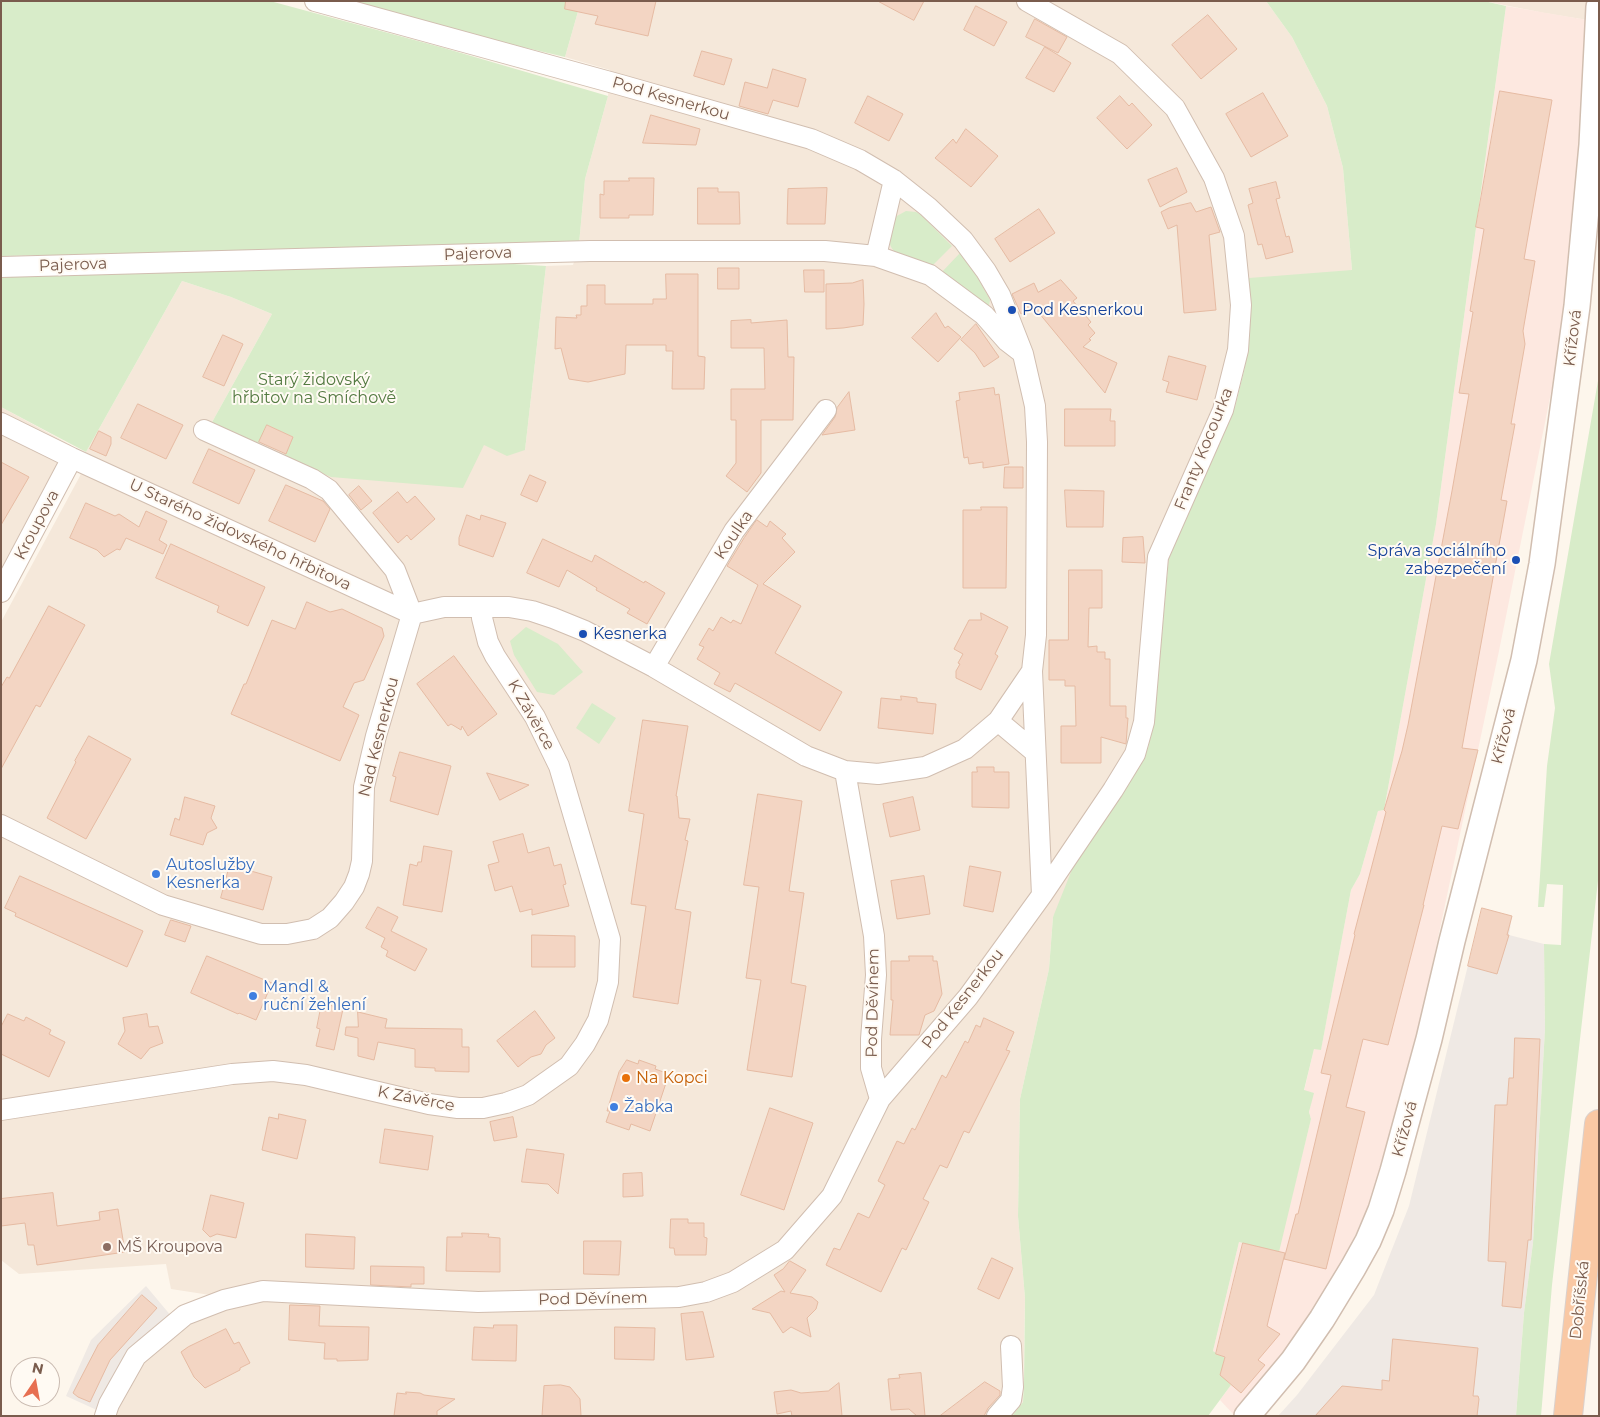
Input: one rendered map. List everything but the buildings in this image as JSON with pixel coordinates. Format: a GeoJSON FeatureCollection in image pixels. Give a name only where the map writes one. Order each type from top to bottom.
{"type":"FeatureCollection","features":[{"type":"Feature","properties":{"kind":"highway","name":"Dobříšská"},"geometry":{"type":"LineString","coordinates":[[1568,1416],[1599,1124]]}},
{"type":"Feature","properties":{"kind":"street","name":"Pod Kesnerkou"},"geometry":{"type":"LineString","coordinates":[[315,1],[811,139],[860,160],[894,180],[928,207],[963,240],[986,271],[1008,312],[1023,354],[1035,406],[1037,442],[1036,635],[1032,671],[1042,895],[968,997],[880,1099]]}},
{"type":"Feature","properties":{"kind":"street","name":"Franty Kocourka"},"geometry":{"type":"LineString","coordinates":[[1028,1],[1120,54],[1175,108],[1214,178],[1234,236],[1241,305],[1238,350],[1223,410],[1158,557],[1144,722],[1134,754],[1113,790],[1042,895]]}},
{"type":"Feature","properties":{"kind":"street","name":"Křížová"},"geometry":{"type":"LineString","coordinates":[[1246,1416],[1292,1362],[1322,1320],[1354,1268],[1381,1210],[1429,1038],[1524,660],[1542,564],[1577,306],[1592,145],[1599,7]]}},
{"type":"Feature","properties":{"kind":"street"},"geometry":{"type":"LineString","coordinates":[[894,180],[876,256],[930,275],[984,315],[1023,354]]}},
{"type":"Feature","properties":{"kind":"street","name":"Pajerova"},"geometry":{"type":"LineString","coordinates":[[1,267],[590,251],[824,251],[876,256]]}},
{"type":"Feature","properties":{"kind":"street","name":"Koulka"},"geometry":{"type":"LineString","coordinates":[[654,667],[734,531],[826,410]]}},
{"type":"Feature","properties":{"kind":"street","name":"U Starého židovského hřbitova"},"geometry":{"type":"LineString","coordinates":[[1,423],[72,458],[412,614]]}},
{"type":"Feature","properties":{"kind":"street"},"geometry":{"type":"LineString","coordinates":[[204,430],[312,479],[329,490],[395,570],[412,614],[444,607],[509,607],[532,611],[553,618],[585,631],[654,667],[806,756],[845,771],[878,774],[925,767],[965,749],[998,721],[1032,671]]}},
{"type":"Feature","properties":{"kind":"street","name":"Kroupova"},"geometry":{"type":"LineString","coordinates":[[1,592],[72,458]]}},
{"type":"Feature","properties":{"kind":"street","name":"K Závěrce"},"geometry":{"type":"LineString","coordinates":[[1,1110],[232,1074],[273,1070],[306,1074],[429,1104],[458,1108],[483,1108],[506,1103],[528,1095],[569,1066],[585,1044],[598,1020],[608,982],[610,939],[559,766],[535,717],[495,656],[488,642],[482,618],[486,608]]}},
{"type":"Feature","properties":{"kind":"street","name":"Nad Kesnerkou"},"geometry":{"type":"LineString","coordinates":[[1,825],[163,905],[260,934],[287,934],[313,929],[330,918],[344,902],[354,887],[359,874],[362,861],[364,786],[376,736],[412,614]]}},
{"type":"Feature","properties":{"kind":"street"},"geometry":{"type":"LineString","coordinates":[[998,721],[1035,752]]}},
{"type":"Feature","properties":{"kind":"street","name":"Pod Děvínem"},"geometry":{"type":"LineString","coordinates":[[105,1416],[109,1404],[136,1356],[185,1315],[224,1300],[263,1291],[478,1302],[679,1297],[706,1292],[733,1282],[785,1250],[832,1196],[880,1099],[871,1068],[871,1039],[876,975],[874,936],[845,771]]}},
{"type":"Feature","properties":{"kind":"street"},"geometry":{"type":"LineString","coordinates":[[997,1416],[1011,1400],[1013,1387],[1011,1346]]}},
{"type":"Feature","properties":{"kind":"shaded area"},"geometry":{"type":"Polygon","coordinates":[[[581,1],[1266,1],[1292,37],[1327,106],[1343,168],[1352,270],[1250,312],[1249,337],[1244,371],[1235,407],[1168,568],[1155,712],[1148,748],[1053,917],[1049,969],[1020,1099],[1018,1216],[1025,1298],[1023,1402],[1012,1416],[112,1416],[138,1364],[210,1295],[171,1289],[166,1264],[19,1274],[1,1260],[1,622],[80,476],[86,452],[182,281],[231,297],[272,314],[211,424],[258,445],[267,425],[293,437],[483,444],[525,450],[546,266],[573,265],[579,244],[585,179],[608,96],[610,70],[565,57],[581,1]]]}},
{"type":"Feature","properties":{"kind":"shaded area"},"geometry":{"type":"Polygon","coordinates":[[[1484,1],[1588,1],[1587,20],[1544,13],[1484,1]]]}},
{"type":"Feature","properties":{"kind":"shaded area"},"geometry":{"type":"Polygon","coordinates":[[[1506,6],[1587,20],[1578,159],[1561,343],[1499,651],[1408,1079],[1368,1207],[1335,1279],[1294,1340],[1233,1414],[1220,1400],[1231,1385],[1220,1375],[1225,1359],[1213,1351],[1239,1242],[1278,1251],[1311,1119],[1309,1112],[1313,1093],[1304,1091],[1314,1049],[1321,1049],[1351,890],[1360,874],[1378,811],[1384,810],[1436,524],[1506,6]]]}},
{"type":"Feature","properties":{"kind":"shaded area"},"geometry":{"type":"Polygon","coordinates":[[[1,407],[71,445],[1,570],[1,407]]]}},
{"type":"Feature","properties":{"kind":"shaded area"},"geometry":{"type":"Polygon","coordinates":[[[1482,908],[1512,916],[1509,935],[1544,944],[1545,1029],[1533,1243],[1524,1313],[1516,1416],[1278,1416],[1297,1395],[1374,1295],[1409,1206],[1482,908]]]}},
{"type":"Feature","properties":{"kind":"shaded area"},"geometry":{"type":"Polygon","coordinates":[[[146,1286],[172,1317],[99,1411],[66,1396],[91,1340],[146,1286]]]}},
{"type":"Feature","properties":{"kind":"green space"},"geometry":{"type":"Polygon","coordinates":[[[1,1],[270,1],[444,48],[608,96],[585,179],[579,244],[1,256],[1,1]]]}},
{"type":"Feature","properties":{"kind":"green space"},"geometry":{"type":"Polygon","coordinates":[[[341,1],[581,1],[565,57],[433,26],[341,1]]]}},
{"type":"Feature","properties":{"kind":"green space"},"geometry":{"type":"Polygon","coordinates":[[[1266,1],[1484,1],[1506,6],[1436,524],[1384,810],[1378,811],[1360,874],[1351,890],[1321,1050],[1314,1049],[1304,1090],[1314,1093],[1309,1112],[1311,1119],[1279,1252],[1239,1242],[1213,1351],[1225,1358],[1221,1375],[1231,1385],[1208,1416],[1012,1416],[1023,1402],[1024,1381],[1025,1298],[1018,1216],[1020,1099],[1049,969],[1053,917],[1083,842],[1130,778],[1148,748],[1155,712],[1169,556],[1235,407],[1244,371],[1249,337],[1249,278],[1352,270],[1343,168],[1327,106],[1292,37],[1266,1]]]}},
{"type":"Feature","properties":{"kind":"green space"},"geometry":{"type":"Polygon","coordinates":[[[906,211],[916,212],[921,215],[952,246],[932,266],[894,251],[891,247],[889,239],[895,217],[906,211]]]}},
{"type":"Feature","properties":{"kind":"green space"},"geometry":{"type":"Polygon","coordinates":[[[960,253],[974,271],[990,300],[989,305],[987,306],[965,288],[941,273],[960,253]]]}},
{"type":"Feature","properties":{"kind":"green space","name":"Starý židovský hřbitov na Smíchově"},"geometry":{"type":"Polygon","coordinates":[[[481,262],[546,266],[525,450],[507,456],[484,445],[463,488],[331,477],[284,457],[293,437],[267,425],[258,446],[211,424],[272,314],[231,297],[182,281],[86,452],[1,407],[1,277],[481,262]]]}},
{"type":"Feature","properties":{"kind":"green space"},"geometry":{"type":"Polygon","coordinates":[[[1599,375],[1599,872],[1552,1285],[1541,1416],[1516,1416],[1524,1313],[1533,1243],[1545,1029],[1544,944],[1561,945],[1563,885],[1547,884],[1544,907],[1538,907],[1547,766],[1555,708],[1549,664],[1599,375]]]}},
{"type":"Feature","properties":{"kind":"green space"},"geometry":{"type":"Polygon","coordinates":[[[526,627],[558,644],[583,672],[554,695],[537,692],[514,655],[510,641],[526,627]]]}},
{"type":"Feature","properties":{"kind":"green space"},"geometry":{"type":"Polygon","coordinates":[[[592,703],[616,718],[599,744],[576,728],[592,703]]]}},
{"type":"Feature","properties":{"kind":"place","name":"Pod Kesnerkou"},"geometry":{"type":"Point","coordinates":[1012,310]}},
{"type":"Feature","properties":{"kind":"place","name":"Správa sociálního zabezpečení"},"geometry":{"type":"Point","coordinates":[1516,560]}},
{"type":"Feature","properties":{"kind":"place","name":"Kesnerka"},"geometry":{"type":"Point","coordinates":[583,634]}},
{"type":"Feature","properties":{"kind":"place","name":"Autoslužby Kesnerka"},"geometry":{"type":"Point","coordinates":[156,874]}},
{"type":"Feature","properties":{"kind":"place","name":"Mandl & ruční žehlení"},"geometry":{"type":"Point","coordinates":[253,996]}},
{"type":"Feature","properties":{"kind":"place","name":"Na Kopci"},"geometry":{"type":"Point","coordinates":[626,1078]}},
{"type":"Feature","properties":{"kind":"place","name":"Žabka"},"geometry":{"type":"Point","coordinates":[614,1107]}},
{"type":"Feature","properties":{"kind":"place","name":"MŠ Kroupova"},"geometry":{"type":"Point","coordinates":[107,1247]}}]}
